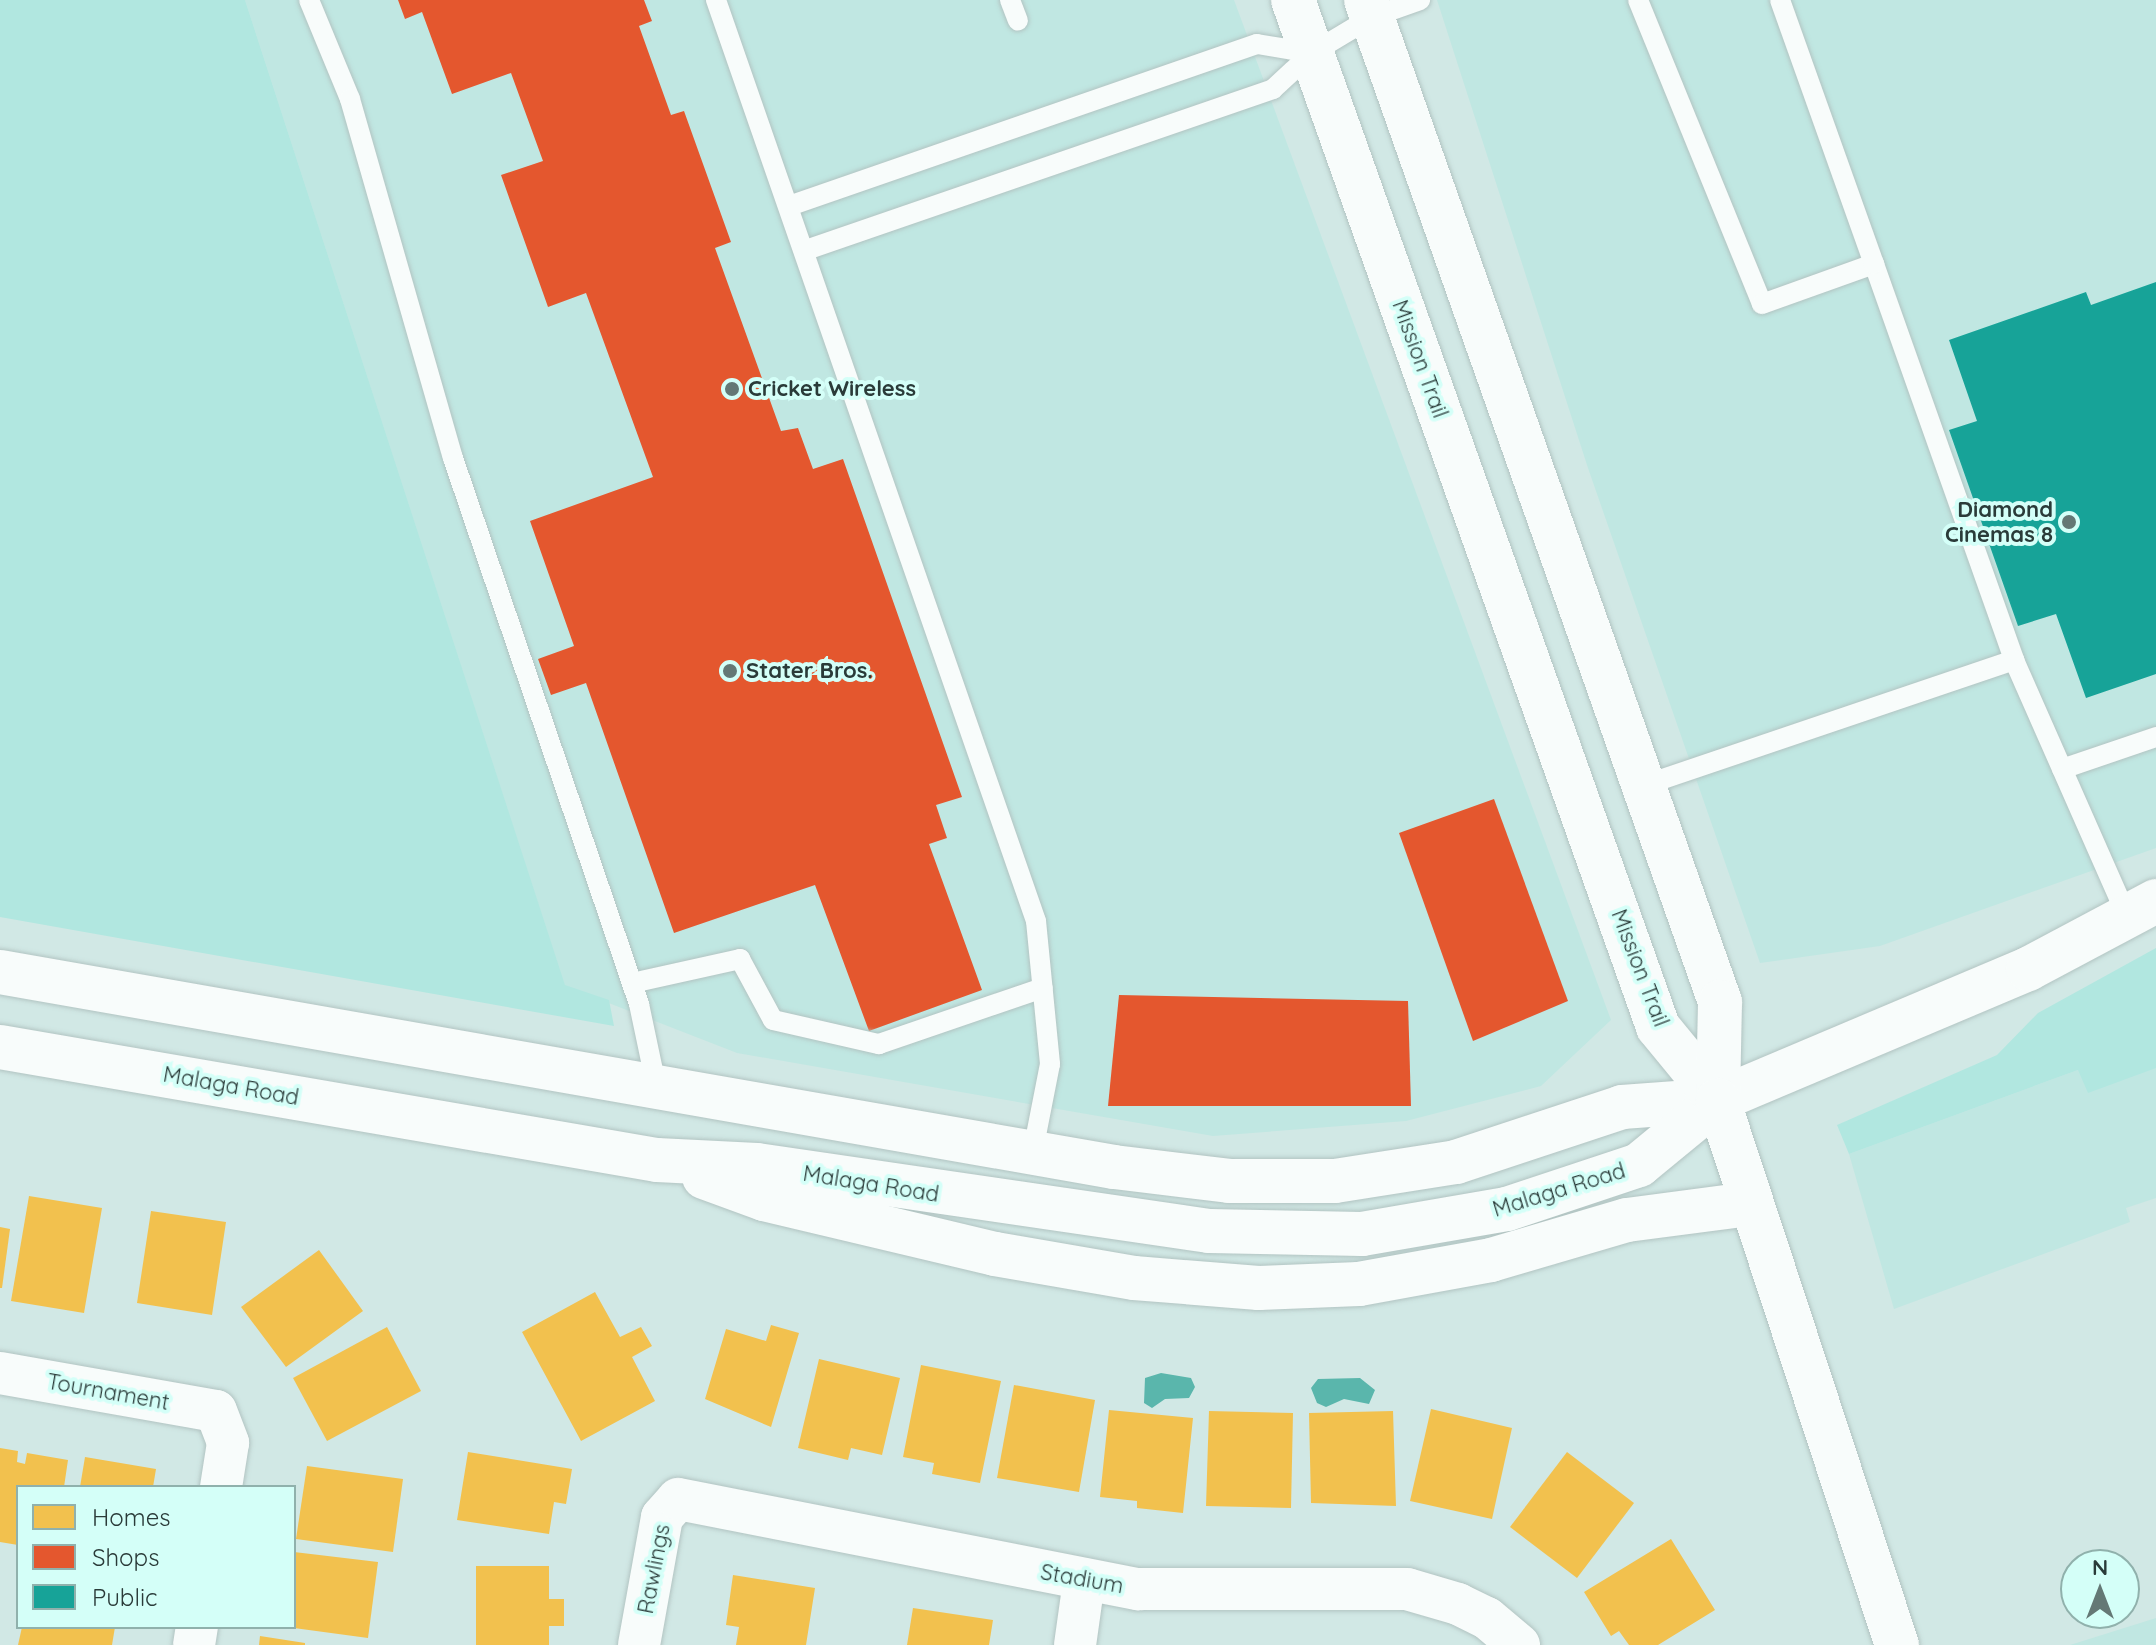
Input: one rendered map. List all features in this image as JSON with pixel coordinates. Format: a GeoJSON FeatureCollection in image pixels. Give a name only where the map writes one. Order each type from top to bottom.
{"type":"FeatureCollection","features":[{"type":"Feature","properties":{"kind":"street","name":"Mission Trail"},"geometry":{"type":"LineString","coordinates":[[1293,0],[1658,1027],[1718,1100]]}},
{"type":"Feature","properties":{"kind":"street"},"geometry":{"type":"LineString","coordinates":[[1369,9],[1720,1002],[1718,1100],[1748,1204],[1897,1645]]}},
{"type":"Feature","properties":{"kind":"street","name":"Malaga Road"},"geometry":{"type":"LineString","coordinates":[[0,1047],[657,1160],[757,1165],[1209,1231],[1362,1234],[1507,1209],[1639,1165],[1718,1100],[2028,969],[2142,909]]}},
{"type":"Feature","properties":{"kind":"street","name":"Malaga Road"},"geometry":{"type":"LineString","coordinates":[[0,972],[1033,1151],[1229,1181],[1335,1181],[1456,1162],[1622,1107],[1718,1100]]}},
{"type":"Feature","properties":{"kind":"street"},"geometry":{"type":"LineString","coordinates":[[657,1160],[764,1199],[995,1254],[1134,1278],[1259,1288],[1359,1284],[1491,1260],[1627,1220],[1748,1204]]}},
{"type":"Feature","properties":{"kind":"street","name":"Tournament"},"geometry":{"type":"LineString","coordinates":[[0,1373],[216,1411],[228,1443],[221,1485]]}},
{"type":"Feature","properties":{"kind":"street","name":"Stadium"},"geometry":{"type":"LineString","coordinates":[[678,1499],[1084,1581],[1199,1592],[1407,1589],[1487,1618],[1519,1645]]}},
{"type":"Feature","properties":{"kind":"street","name":"Rawlings"},"geometry":{"type":"LineString","coordinates":[[639,1645],[662,1517],[678,1499]]}},
{"type":"Feature","properties":{"kind":"street"},"geometry":{"type":"LineString","coordinates":[[1075,1645],[1084,1581]]}},
{"type":"Feature","properties":{"kind":"lane"},"geometry":{"type":"LineString","coordinates":[[309,0],[350,99],[453,458],[632,983],[656,1085]]}},
{"type":"Feature","properties":{"kind":"lane"},"geometry":{"type":"LineString","coordinates":[[716,0],[806,250],[1036,921],[1050,1064],[1033,1151]]}},
{"type":"Feature","properties":{"kind":"lane"},"geometry":{"type":"LineString","coordinates":[[1010,0],[1018,21]]}},
{"type":"Feature","properties":{"kind":"lane"},"geometry":{"type":"LineString","coordinates":[[806,250],[1273,89],[1312,53],[1369,9],[1420,0]]}},
{"type":"Feature","properties":{"kind":"lane"},"geometry":{"type":"LineString","coordinates":[[1638,0],[1762,304],[1874,264]]}},
{"type":"Feature","properties":{"kind":"lane"},"geometry":{"type":"LineString","coordinates":[[1780,0],[2014,660],[2062,769],[2142,909]]}},
{"type":"Feature","properties":{"kind":"lane"},"geometry":{"type":"LineString","coordinates":[[789,206],[1257,44],[1312,53]]}},
{"type":"Feature","properties":{"kind":"lane"},"geometry":{"type":"LineString","coordinates":[[1642,786],[2014,660]]}},
{"type":"Feature","properties":{"kind":"lane"},"geometry":{"type":"LineString","coordinates":[[2062,769],[2156,737]]}},
{"type":"Feature","properties":{"kind":"lane"},"geometry":{"type":"LineString","coordinates":[[632,983],[740,959],[773,1020],[879,1044],[1043,988]]}},
{"type":"Feature","properties":{"kind":"shaded area"},"geometry":{"type":"Polygon","coordinates":[[[0,0],[245,0],[565,985],[609,1000],[614,1026],[0,917],[0,0]]]}},
{"type":"Feature","properties":{"kind":"shaded area"},"geometry":{"type":"Polygon","coordinates":[[[245,0],[1234,0],[1611,1020],[1541,1086],[1406,1121],[1213,1136],[737,1053],[565,986],[245,0]]]}},
{"type":"Feature","properties":{"kind":"shaded area"},"geometry":{"type":"Polygon","coordinates":[[[1437,0],[2156,0],[2156,848],[1880,946],[1760,963],[1588,468],[1437,0]]]}},
{"type":"Feature","properties":{"kind":"shaded area"},"geometry":{"type":"Polygon","coordinates":[[[2156,948],[2156,1068],[2088,1093],[2078,1070],[1849,1154],[1837,1125],[1997,1055],[2038,1013],[2156,948]]]}},
{"type":"Feature","properties":{"kind":"shaded area"},"geometry":{"type":"Polygon","coordinates":[[[2156,1068],[2156,1198],[2126,1208],[2130,1222],[1894,1309],[1849,1154],[2078,1070],[2156,1068]]]}},
{"type":"Feature","properties":{"kind":"shaded area"},"geometry":{"type":"Polygon","coordinates":[[[1161,1373],[1191,1378],[1195,1387],[1189,1398],[1165,1399],[1152,1408],[1144,1403],[1145,1378],[1161,1373]]]}},
{"type":"Feature","properties":{"kind":"shaded area"},"geometry":{"type":"Polygon","coordinates":[[[1360,1378],[1375,1390],[1369,1404],[1344,1399],[1326,1407],[1317,1403],[1311,1388],[1318,1379],[1360,1378]]]}},
{"type":"Feature","properties":{"kind":"shaded area"},"geometry":{"type":"Polygon","coordinates":[[[2156,1618],[2156,1645],[2070,1645],[2121,1629],[2140,1629],[2140,1623],[2156,1618]]]}},
{"type":"Feature","properties":{"kind":"building: Homes"},"geometry":{"type":"Polygon","coordinates":[[[29,1196],[102,1208],[84,1313],[11,1301],[29,1196]]]}},
{"type":"Feature","properties":{"kind":"building: Homes"},"geometry":{"type":"Polygon","coordinates":[[[151,1211],[226,1222],[212,1315],[137,1303],[151,1211]]]}},
{"type":"Feature","properties":{"kind":"building: Homes"},"geometry":{"type":"Polygon","coordinates":[[[0,1227],[10,1229],[2,1288],[0,1288],[0,1227]]]}},
{"type":"Feature","properties":{"kind":"building: Homes"},"geometry":{"type":"Polygon","coordinates":[[[319,1250],[363,1311],[286,1367],[241,1307],[319,1250]]]}},
{"type":"Feature","properties":{"kind":"building: Homes"},"geometry":{"type":"Polygon","coordinates":[[[595,1292],[620,1337],[641,1327],[652,1346],[632,1357],[655,1401],[581,1441],[522,1332],[595,1292]]]}},
{"type":"Feature","properties":{"kind":"building: Homes"},"geometry":{"type":"Polygon","coordinates":[[[771,1325],[799,1333],[771,1427],[705,1399],[726,1329],[766,1341],[771,1325]]]}},
{"type":"Feature","properties":{"kind":"building: Homes"},"geometry":{"type":"Polygon","coordinates":[[[387,1327],[421,1391],[327,1441],[293,1378],[387,1327]]]}},
{"type":"Feature","properties":{"kind":"building: Homes"},"geometry":{"type":"Polygon","coordinates":[[[819,1359],[900,1378],[882,1455],[851,1448],[848,1460],[798,1448],[819,1359]]]}},
{"type":"Feature","properties":{"kind":"building: Homes"},"geometry":{"type":"Polygon","coordinates":[[[921,1365],[1001,1381],[980,1483],[932,1474],[934,1463],[903,1457],[921,1365]]]}},
{"type":"Feature","properties":{"kind":"building: Homes"},"geometry":{"type":"Polygon","coordinates":[[[1014,1385],[1095,1400],[1079,1492],[997,1478],[1014,1385]]]}},
{"type":"Feature","properties":{"kind":"building: Homes"},"geometry":{"type":"Polygon","coordinates":[[[1431,1409],[1512,1428],[1492,1519],[1410,1501],[1431,1409]]]}},
{"type":"Feature","properties":{"kind":"building: Homes"},"geometry":{"type":"Polygon","coordinates":[[[1109,1410],[1193,1418],[1183,1513],[1137,1508],[1137,1501],[1100,1497],[1109,1410]]]}},
{"type":"Feature","properties":{"kind":"building: Homes"},"geometry":{"type":"Polygon","coordinates":[[[1209,1411],[1293,1413],[1291,1508],[1206,1506],[1209,1411]]]}},
{"type":"Feature","properties":{"kind":"building: Homes"},"geometry":{"type":"Polygon","coordinates":[[[1393,1411],[1396,1506],[1311,1503],[1309,1413],[1393,1411]]]}},
{"type":"Feature","properties":{"kind":"building: Homes"},"geometry":{"type":"Polygon","coordinates":[[[0,1448],[18,1451],[17,1462],[25,1464],[27,1453],[68,1460],[64,1485],[16,1485],[16,1545],[0,1542],[0,1448]]]}},
{"type":"Feature","properties":{"kind":"building: Homes"},"geometry":{"type":"Polygon","coordinates":[[[468,1452],[572,1469],[566,1504],[554,1502],[549,1534],[457,1520],[468,1452]]]}},
{"type":"Feature","properties":{"kind":"building: Homes"},"geometry":{"type":"Polygon","coordinates":[[[1567,1452],[1634,1503],[1577,1578],[1510,1527],[1567,1452]]]}},
{"type":"Feature","properties":{"kind":"building: Homes"},"geometry":{"type":"Polygon","coordinates":[[[85,1457],[156,1469],[153,1485],[80,1485],[85,1457]]]}},
{"type":"Feature","properties":{"kind":"building: Homes"},"geometry":{"type":"Polygon","coordinates":[[[307,1466],[403,1479],[393,1552],[296,1539],[307,1466]]]}},
{"type":"Feature","properties":{"kind":"building: Homes"},"geometry":{"type":"Polygon","coordinates":[[[1671,1539],[1715,1610],[1658,1645],[1629,1645],[1619,1631],[1611,1636],[1584,1592],[1671,1539]]]}},
{"type":"Feature","properties":{"kind":"building: Homes"},"geometry":{"type":"Polygon","coordinates":[[[296,1552],[378,1562],[368,1638],[296,1628],[296,1552]]]}},
{"type":"Feature","properties":{"kind":"building: Homes"},"geometry":{"type":"Polygon","coordinates":[[[476,1566],[549,1566],[549,1599],[564,1599],[564,1626],[549,1626],[549,1645],[476,1645],[476,1566]]]}},
{"type":"Feature","properties":{"kind":"building: Homes"},"geometry":{"type":"Polygon","coordinates":[[[733,1575],[815,1588],[806,1645],[736,1645],[739,1627],[726,1625],[733,1575]]]}},
{"type":"Feature","properties":{"kind":"building: Homes"},"geometry":{"type":"Polygon","coordinates":[[[913,1608],[993,1620],[989,1645],[907,1645],[913,1608]]]}},
{"type":"Feature","properties":{"kind":"building: Homes"},"geometry":{"type":"Polygon","coordinates":[[[22,1629],[115,1629],[112,1645],[18,1645],[22,1629]]]}},
{"type":"Feature","properties":{"kind":"building: Homes"},"geometry":{"type":"Polygon","coordinates":[[[260,1636],[305,1643],[305,1645],[259,1645],[260,1636]]]}},
{"type":"Feature","properties":{"kind":"building: Shops"},"geometry":{"type":"Polygon","coordinates":[[[398,0],[644,0],[652,21],[639,26],[671,115],[684,111],[731,242],[715,248],[781,431],[798,428],[813,469],[843,459],[962,797],[936,805],[947,838],[929,844],[982,990],[869,1031],[815,885],[674,933],[586,683],[551,695],[538,659],[574,646],[530,521],[653,477],[586,293],[548,307],[501,175],[543,161],[511,73],[452,94],[422,12],[405,19],[398,0]]]}},
{"type":"Feature","properties":{"kind":"building: Shops"},"geometry":{"type":"Polygon","coordinates":[[[1494,799],[1568,1001],[1473,1041],[1399,833],[1494,799]]]}},
{"type":"Feature","properties":{"kind":"building: Shops"},"geometry":{"type":"Polygon","coordinates":[[[1119,995],[1408,1001],[1411,1106],[1108,1106],[1119,995]]]}},
{"type":"Feature","properties":{"kind":"building: Public","name":"Diamond Cinemas 8"},"geometry":{"type":"Polygon","coordinates":[[[2156,282],[2156,674],[2086,698],[2056,614],[2018,626],[1949,430],[1977,421],[1949,340],[2086,292],[2091,305],[2156,282]]]}},
{"type":"Feature","properties":{"kind":"place","name":"Cricket Wireless"},"geometry":{"type":"Point","coordinates":[732,389]}},
{"type":"Feature","properties":{"kind":"place","name":"Diamond Cinemas 8"},"geometry":{"type":"Point","coordinates":[2069,522]}},
{"type":"Feature","properties":{"kind":"place","name":"Stater Bros."},"geometry":{"type":"Point","coordinates":[730,671]}}]}
